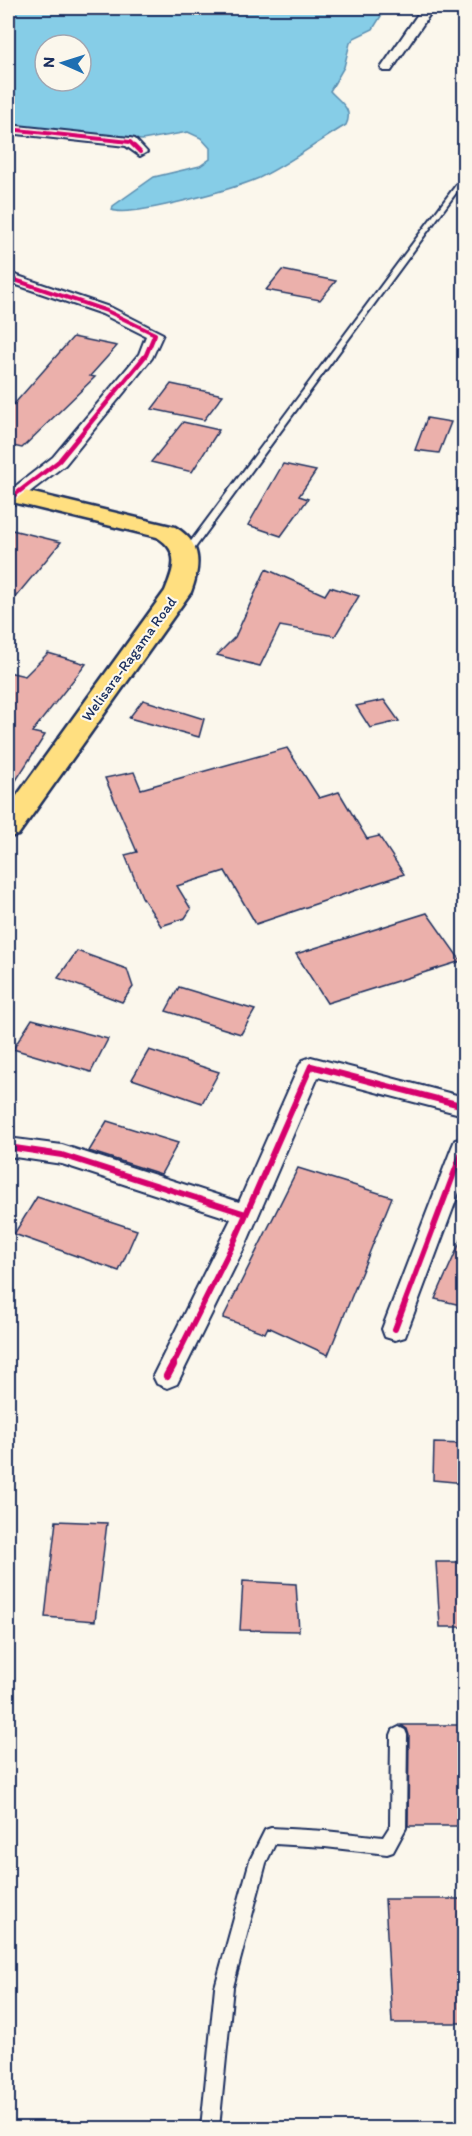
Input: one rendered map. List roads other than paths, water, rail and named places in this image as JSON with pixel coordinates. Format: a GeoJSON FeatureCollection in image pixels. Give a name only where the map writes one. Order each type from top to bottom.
{"type":"FeatureCollection","features":[{"type":"Feature","properties":{"kind":"main road"},"geometry":{"type":"LineString","coordinates":[[13,490],[165,532],[177,537],[186,554]]}},
{"type":"Feature","properties":{"kind":"main road","name":"Welisara-Ragama Road"},"geometry":{"type":"LineString","coordinates":[[8,828],[178,592],[187,566],[186,554]]}},
{"type":"Feature","properties":{"kind":"street"},"geometry":{"type":"LineString","coordinates":[[387,68],[428,8]]}},
{"type":"Feature","properties":{"kind":"street"},"geometry":{"type":"LineString","coordinates":[[8,129],[130,142],[140,152]]}},
{"type":"Feature","properties":{"kind":"street"},"geometry":{"type":"LineString","coordinates":[[12,279],[107,311],[155,334],[146,355],[59,462],[13,490]]}},
{"type":"Feature","properties":{"kind":"street"},"geometry":{"type":"LineString","coordinates":[[167,1376],[246,1214],[311,1066],[465,1106]]}},
{"type":"Feature","properties":{"kind":"street"},"geometry":{"type":"LineString","coordinates":[[8,1147],[62,1155],[246,1214]]}},
{"type":"Feature","properties":{"kind":"street"},"geometry":{"type":"LineString","coordinates":[[395,1329],[465,1147]]}},
{"type":"Feature","properties":{"kind":"lane"},"geometry":{"type":"LineString","coordinates":[[186,554],[465,178]]}},
{"type":"Feature","properties":{"kind":"lane"},"geometry":{"type":"LineString","coordinates":[[210,2128],[224,1987],[258,1860],[271,1836],[387,1846],[398,1828],[399,1735]]}},
{"type":"Feature","properties":{"kind":"water"},"geometry":{"type":"Polygon","coordinates":[[[8,8],[386,8],[373,29],[354,38],[350,43],[344,67],[330,91],[347,110],[346,125],[259,178],[207,195],[140,210],[112,210],[113,206],[154,177],[200,166],[210,159],[210,148],[201,138],[188,132],[142,140],[10,127],[8,124],[8,85],[11,72],[8,68],[8,8]]]}}]}
